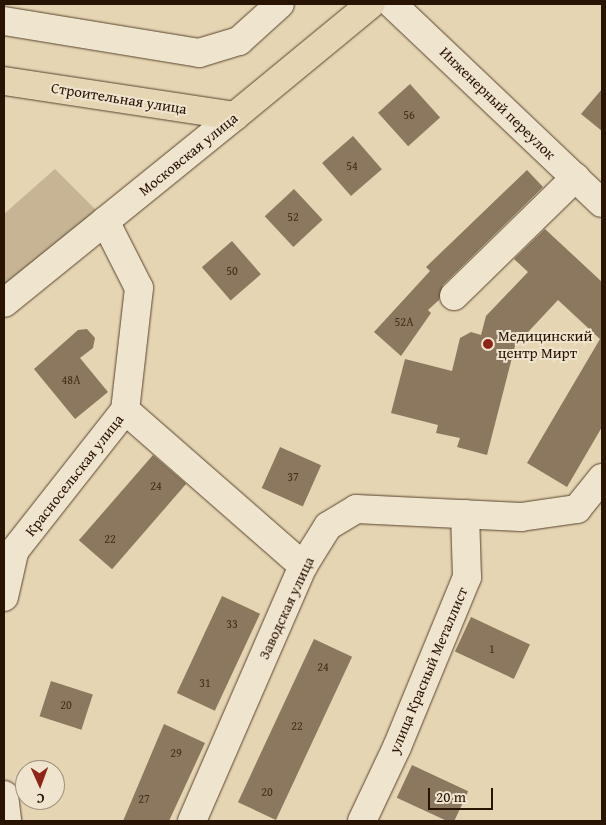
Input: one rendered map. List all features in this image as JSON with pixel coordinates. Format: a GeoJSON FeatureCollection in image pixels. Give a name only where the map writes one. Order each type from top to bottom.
{"type":"FeatureCollection","features":[{"type":"Feature","properties":{"kind":"main road","name":"Московская улица"},"geometry":{"type":"LineString","coordinates":[[235,116],[371,4]]}},
{"type":"Feature","properties":{"kind":"main road","name":"Строительная улица"},"geometry":{"type":"LineString","coordinates":[[4,80],[235,116]]}},
{"type":"Feature","properties":{"kind":"street"},"geometry":{"type":"LineString","coordinates":[[4,21],[199,53],[239,41],[280,4]]}},
{"type":"Feature","properties":{"kind":"street","name":"Инженерный переулок"},"geometry":{"type":"LineString","coordinates":[[392,4],[602,203]]}},
{"type":"Feature","properties":{"kind":"street","name":"Московская улица"},"geometry":{"type":"LineString","coordinates":[[4,303],[235,116]]}},
{"type":"Feature","properties":{"kind":"street"},"geometry":{"type":"LineString","coordinates":[[454,296],[576,178]]}},
{"type":"Feature","properties":{"kind":"street"},"geometry":{"type":"LineString","coordinates":[[105,221],[139,288],[125,410],[303,566]]}},
{"type":"Feature","properties":{"kind":"street","name":"Красносельская улица"},"geometry":{"type":"LineString","coordinates":[[9,558],[125,410]]}},
{"type":"Feature","properties":{"kind":"street","name":"Заводская улица"},"geometry":{"type":"LineString","coordinates":[[192,821],[303,566],[328,526],[356,509],[521,517],[577,509],[602,478]]}},
{"type":"Feature","properties":{"kind":"street","name":"улица Красный Металлист"},"geometry":{"type":"LineString","coordinates":[[362,821],[397,747],[467,578],[465,514]]}},
{"type":"Feature","properties":{"kind":"street"},"geometry":{"type":"LineString","coordinates":[[4,597],[9,558]]}},
{"type":"Feature","properties":{"kind":"street"},"geometry":{"type":"LineString","coordinates":[[4,795],[7,821]]}},
{"type":"Feature","properties":{"kind":"shaded area"},"geometry":{"type":"Polygon","coordinates":[[[55,169],[97,211],[4,285],[4,214],[55,169]]]}},
{"type":"Feature","properties":{"kind":"building"},"geometry":{"type":"Polygon","coordinates":[[[410,84],[440,117],[408,146],[378,113],[410,84]]]}},
{"type":"Feature","properties":{"kind":"building"},"geometry":{"type":"Polygon","coordinates":[[[602,89],[602,131],[581,114],[602,89]]]}},
{"type":"Feature","properties":{"kind":"building"},"geometry":{"type":"Polygon","coordinates":[[[353,136],[382,169],[351,196],[322,163],[353,136]]]}},
{"type":"Feature","properties":{"kind":"building"},"geometry":{"type":"Polygon","coordinates":[[[527,170],[543,187],[443,285],[439,300],[428,310],[431,313],[401,356],[374,332],[430,271],[426,267],[527,170]]]}},
{"type":"Feature","properties":{"kind":"building"},"geometry":{"type":"Polygon","coordinates":[[[294,189],[323,220],[293,247],[265,216],[294,189]]]}},
{"type":"Feature","properties":{"kind":"building","name":"Медицинский центр Мирт"},"geometry":{"type":"Polygon","coordinates":[[[545,229],[602,282],[602,427],[567,487],[527,463],[600,339],[558,300],[515,346],[487,455],[457,447],[460,438],[436,433],[438,425],[391,413],[405,359],[452,371],[460,338],[471,332],[481,335],[486,316],[528,272],[514,259],[545,229]]]}},
{"type":"Feature","properties":{"kind":"building"},"geometry":{"type":"Polygon","coordinates":[[[232,241],[261,274],[231,300],[202,267],[232,241]]]}},
{"type":"Feature","properties":{"kind":"building"},"geometry":{"type":"Polygon","coordinates":[[[87,329],[95,338],[93,348],[80,358],[108,392],[75,419],[34,369],[78,330],[87,329]]]}},
{"type":"Feature","properties":{"kind":"building"},"geometry":{"type":"Polygon","coordinates":[[[280,447],[321,465],[303,506],[262,488],[280,447]]]}},
{"type":"Feature","properties":{"kind":"building"},"geometry":{"type":"Polygon","coordinates":[[[153,455],[186,484],[112,569],[79,540],[153,455]]]}},
{"type":"Feature","properties":{"kind":"building"},"geometry":{"type":"Polygon","coordinates":[[[222,596],[260,614],[215,711],[177,693],[222,596]]]}},
{"type":"Feature","properties":{"kind":"building"},"geometry":{"type":"Polygon","coordinates":[[[471,617],[530,644],[514,679],[455,651],[471,617]]]}},
{"type":"Feature","properties":{"kind":"building"},"geometry":{"type":"Polygon","coordinates":[[[314,639],[352,657],[276,820],[238,802],[314,639]]]}},
{"type":"Feature","properties":{"kind":"building"},"geometry":{"type":"Polygon","coordinates":[[[51,681],[93,695],[81,730],[40,716],[51,681]]]}},
{"type":"Feature","properties":{"kind":"building"},"geometry":{"type":"Polygon","coordinates":[[[164,724],[205,743],[169,821],[123,821],[164,724]]]}},
{"type":"Feature","properties":{"kind":"building"},"geometry":{"type":"Polygon","coordinates":[[[412,765],[468,791],[454,821],[447,821],[397,798],[412,765]]]}},
{"type":"Feature","properties":{"kind":"place","name":"Медицинский центр Мирт"},"geometry":{"type":"Point","coordinates":[488,344]}}]}
